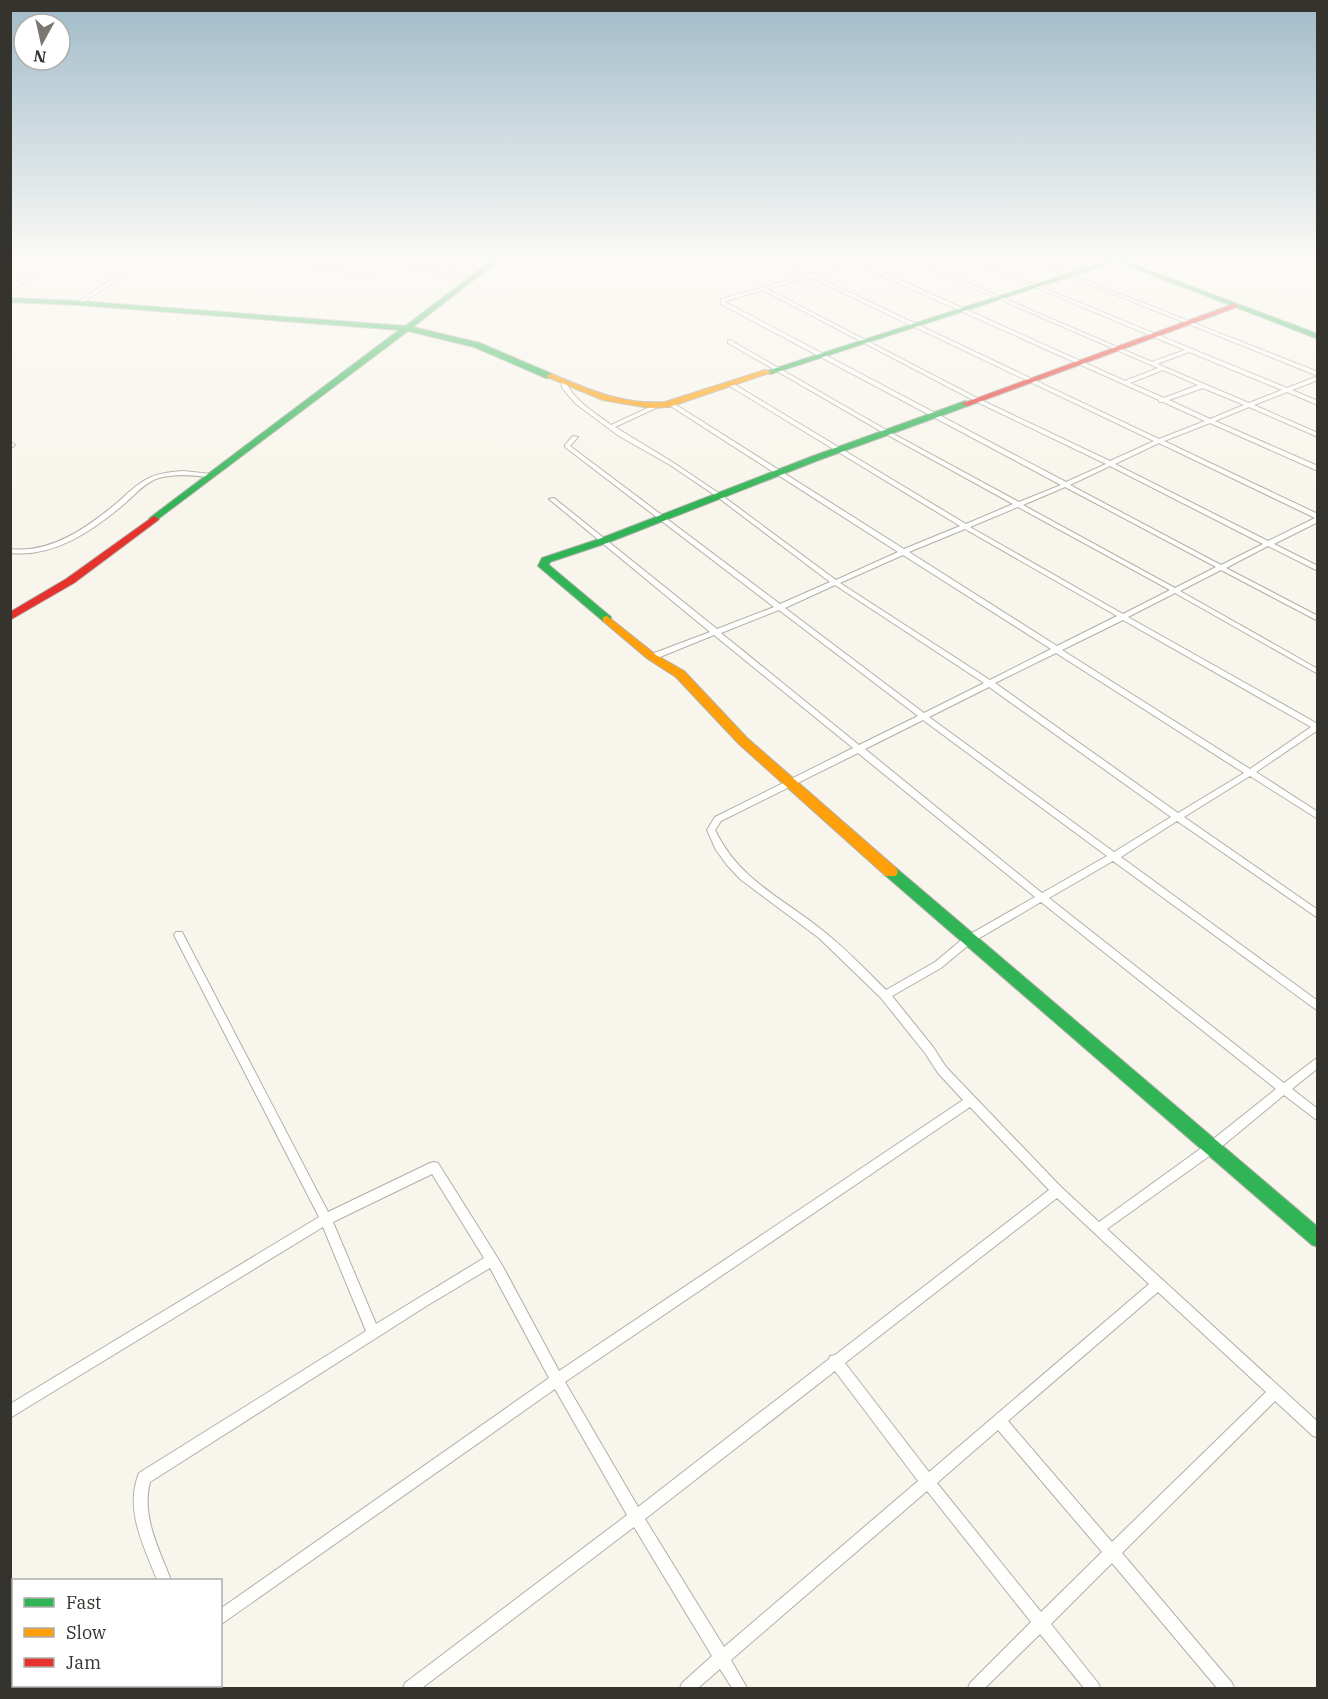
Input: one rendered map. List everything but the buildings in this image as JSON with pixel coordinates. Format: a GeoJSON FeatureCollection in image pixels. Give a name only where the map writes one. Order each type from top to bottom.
{"type":"FeatureCollection","features":[{"type":"Feature","properties":{"kind":"street"},"geometry":{"type":"LineString","coordinates":[[10,617],[84,572],[389,341]]}},
{"type":"Feature","properties":{"kind":"street"},"geometry":{"type":"LineString","coordinates":[[461,341],[477,345],[614,402],[654,407]]}},
{"type":"Feature","properties":{"kind":"street"},"geometry":{"type":"LineString","coordinates":[[795,341],[1317,619]]}},
{"type":"Feature","properties":{"kind":"street"},"geometry":{"type":"LineString","coordinates":[[610,427],[654,407],[671,404],[865,341]]}},
{"type":"Feature","properties":{"kind":"street"},"geometry":{"type":"LineString","coordinates":[[867,341],[977,400],[1111,464],[1317,569]]}},
{"type":"Feature","properties":{"kind":"street"},"geometry":{"type":"LineString","coordinates":[[948,341],[1317,518]]}},
{"type":"Feature","properties":{"kind":"street"},"geometry":{"type":"LineString","coordinates":[[1031,341],[1317,470]]}},
{"type":"Feature","properties":{"kind":"street"},"geometry":{"type":"LineString","coordinates":[[1099,341],[1317,435]]}},
{"type":"Feature","properties":{"kind":"street"},"geometry":{"type":"LineString","coordinates":[[1140,341],[779,472],[603,541],[546,560],[543,566],[652,657],[680,674],[743,741],[790,783],[968,940],[1317,1239]]}},
{"type":"Feature","properties":{"kind":"street"},"geometry":{"type":"LineString","coordinates":[[1168,341],[1317,403]]}},
{"type":"Feature","properties":{"kind":"street"},"geometry":{"type":"LineString","coordinates":[[1232,341],[1317,376]]}},
{"type":"Feature","properties":{"kind":"street"},"geometry":{"type":"LineString","coordinates":[[730,342],[886,432],[1176,591],[1317,672]]}},
{"type":"Feature","properties":{"kind":"street"},"geometry":{"type":"LineString","coordinates":[[1150,364],[1189,350]]}},
{"type":"Feature","properties":{"kind":"street"},"geometry":{"type":"LineString","coordinates":[[1124,383],[1161,369]]}},
{"type":"Feature","properties":{"kind":"street"},"geometry":{"type":"LineString","coordinates":[[652,657],[780,607],[964,526],[1064,486],[1159,441],[1249,406],[1317,376]]}},
{"type":"Feature","properties":{"kind":"street"},"geometry":{"type":"LineString","coordinates":[[563,381],[565,388],[579,404],[610,427],[718,495],[836,583],[991,684],[1317,915]]}},
{"type":"Feature","properties":{"kind":"street"},"geometry":{"type":"LineString","coordinates":[[730,384],[964,526],[1317,727],[1177,818],[968,940],[938,965],[885,995]]}},
{"type":"Feature","properties":{"kind":"street"},"geometry":{"type":"LineString","coordinates":[[1161,401],[1202,386]]}},
{"type":"Feature","properties":{"kind":"street"},"geometry":{"type":"LineString","coordinates":[[671,404],[1317,816]]}},
{"type":"Feature","properties":{"kind":"street"},"geometry":{"type":"LineString","coordinates":[[575,437],[567,446],[922,716],[1317,1007]]}},
{"type":"Feature","properties":{"kind":"street"},"geometry":{"type":"LineString","coordinates":[[10,550],[22,554],[37,552],[70,537],[96,522],[153,479],[185,472],[213,476]]}},
{"type":"Feature","properties":{"kind":"street"},"geometry":{"type":"LineString","coordinates":[[552,499],[1042,898],[1317,1116]]}},
{"type":"Feature","properties":{"kind":"street"},"geometry":{"type":"LineString","coordinates":[[1317,518],[991,684],[858,747],[718,819],[711,830],[716,844],[743,878],[822,934],[885,995],[942,1070],[1056,1191],[1317,1431]]}},
{"type":"Feature","properties":{"kind":"street"},"geometry":{"type":"LineString","coordinates":[[178,935],[326,1219],[373,1333]]}},
{"type":"Feature","properties":{"kind":"street"},"geometry":{"type":"LineString","coordinates":[[1098,1229],[1210,1148],[1317,1061]]}},
{"type":"Feature","properties":{"kind":"street"},"geometry":{"type":"LineString","coordinates":[[222,1617],[557,1380],[970,1101]]}},
{"type":"Feature","properties":{"kind":"street"},"geometry":{"type":"LineString","coordinates":[[10,1412],[326,1219],[434,1167],[492,1260],[557,1380],[636,1517],[740,1689]]}},
{"type":"Feature","properties":{"kind":"street"},"geometry":{"type":"LineString","coordinates":[[410,1689],[1056,1191]]}},
{"type":"Feature","properties":{"kind":"street"},"geometry":{"type":"LineString","coordinates":[[163,1579],[139,1509],[138,1492],[144,1478],[492,1260]]}},
{"type":"Feature","properties":{"kind":"street"},"geometry":{"type":"LineString","coordinates":[[687,1689],[1157,1285]]}},
{"type":"Feature","properties":{"kind":"street"},"geometry":{"type":"LineString","coordinates":[[835,1361],[927,1481],[1042,1622],[1093,1689]]}},
{"type":"Feature","properties":{"kind":"street"},"geometry":{"type":"LineString","coordinates":[[975,1689],[1276,1391]]}},
{"type":"Feature","properties":{"kind":"street"},"geometry":{"type":"LineString","coordinates":[[999,1420],[1227,1689]]}},
{"type":"Feature","properties":{"kind":"traffic: fast"},"geometry":{"type":"LineString","coordinates":[[154,519],[389,341]]}},
{"type":"Feature","properties":{"kind":"traffic: fast"},"geometry":{"type":"LineString","coordinates":[[461,341],[477,345],[549,376]]}},
{"type":"Feature","properties":{"kind":"traffic: fast"},"geometry":{"type":"LineString","coordinates":[[768,372],[864,341]]}},
{"type":"Feature","properties":{"kind":"traffic: fast"},"geometry":{"type":"LineString","coordinates":[[607,619],[543,566],[546,560],[603,541],[816,458],[965,404]]}},
{"type":"Feature","properties":{"kind":"traffic: fast"},"geometry":{"type":"LineString","coordinates":[[891,872],[1318,1239]]}},
{"type":"Feature","properties":{"kind":"traffic: slow"},"geometry":{"type":"LineString","coordinates":[[549,376],[606,398],[650,406],[666,405],[768,372]]}},
{"type":"Feature","properties":{"kind":"traffic: slow"},"geometry":{"type":"LineString","coordinates":[[607,619],[652,657],[680,674],[743,741],[891,872]]}},
{"type":"Feature","properties":{"kind":"traffic: jam"},"geometry":{"type":"LineString","coordinates":[[965,404],[1138,341]]}},
{"type":"Feature","properties":{"kind":"traffic: jam"},"geometry":{"type":"LineString","coordinates":[[10,617],[70,581],[154,519]]}}]}
